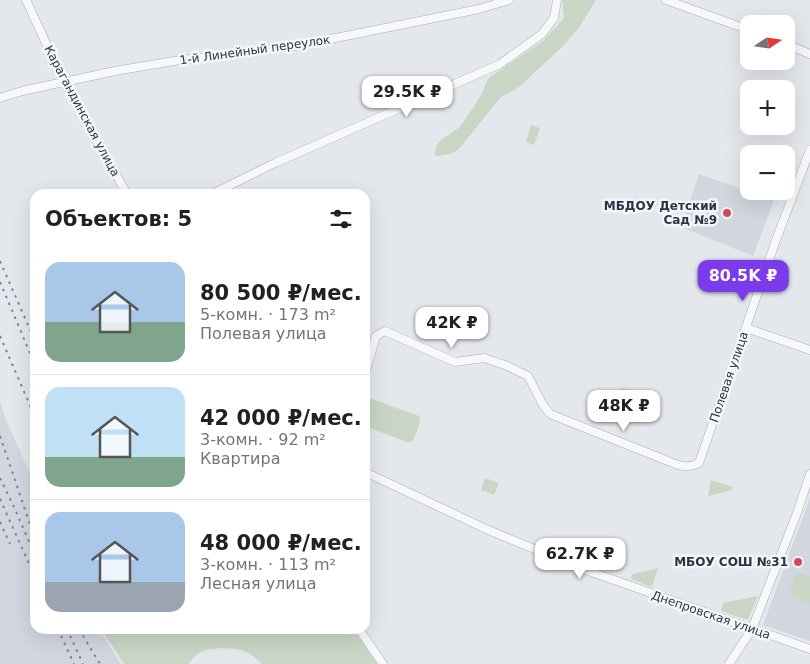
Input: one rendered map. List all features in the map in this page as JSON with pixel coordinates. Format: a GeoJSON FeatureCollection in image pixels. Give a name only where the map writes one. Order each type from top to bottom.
{"type":"FeatureCollection","features":[{"type":"Feature","properties":{"kind":"street","name":"Карагандинская улица"},"geometry":{"type":"LineString","coordinates":[[26,0],[64,82],[124,189]]}},
{"type":"Feature","properties":{"kind":"street","name":"1-й Линейный переулок"},"geometry":{"type":"LineString","coordinates":[[0,98],[22,91],[115,71],[180,60],[296,46],[479,9],[509,0]]}},
{"type":"Feature","properties":{"kind":"street"},"geometry":{"type":"LineString","coordinates":[[222,189],[275,163],[500,64],[542,34],[554,18],[557,0]]}},
{"type":"Feature","properties":{"kind":"street"},"geometry":{"type":"LineString","coordinates":[[666,0],[740,27]]}},
{"type":"Feature","properties":{"kind":"street"},"geometry":{"type":"LineString","coordinates":[[795,48],[810,54]]}},
{"type":"Feature","properties":{"kind":"street","name":"Полевая улица"},"geometry":{"type":"LineString","coordinates":[[370,356],[376,336],[386,331],[455,362],[484,358],[505,365],[528,376],[543,405],[550,414],[624,445],[681,466],[691,467],[699,463],[776,240],[810,150]]}},
{"type":"Feature","properties":{"kind":"street"},"geometry":{"type":"LineString","coordinates":[[746,328],[810,350]]}},
{"type":"Feature","properties":{"kind":"street","name":"Днепровская улица"},"geometry":{"type":"LineString","coordinates":[[370,474],[486,529],[580,568],[810,649]]}},
{"type":"Feature","properties":{"kind":"street"},"geometry":{"type":"LineString","coordinates":[[729,664],[752,629],[810,474]]}},
{"type":"Feature","properties":{"kind":"street"},"geometry":{"type":"LineString","coordinates":[[362,634],[383,664]]}},
{"type":"Feature","properties":{"kind":"shaded area","name":"МБДОУ Детский Сад №9"},"geometry":{"type":"Polygon","coordinates":[[[699,174],[740,188],[740,200],[774,200],[753,256],[681,227],[699,174]]]}},
{"type":"Feature","properties":{"kind":"shaded area"},"geometry":{"type":"Polygon","coordinates":[[[0,401],[4,415],[30,474],[30,634],[102,634],[121,664],[1,664],[0,401]]]}},
{"type":"Feature","properties":{"kind":"shaded area","name":"МБОУ СОШ №31"},"geometry":{"type":"Polygon","coordinates":[[[810,498],[810,641],[763,625],[810,498]]]}},
{"type":"Feature","properties":{"kind":"green space"},"geometry":{"type":"Polygon","coordinates":[[[562,0],[596,0],[578,29],[560,49],[520,86],[500,98],[459,149],[441,156],[435,156],[438,144],[462,124],[490,77],[543,41],[564,18],[562,0]]]}},
{"type":"Feature","properties":{"kind":"green space"},"geometry":{"type":"Polygon","coordinates":[[[531,125],[540,128],[534,145],[526,142],[531,125]]]}},
{"type":"Feature","properties":{"kind":"green space"},"geometry":{"type":"Polygon","coordinates":[[[622,388],[654,397],[649,411],[617,401],[622,388]]]}},
{"type":"Feature","properties":{"kind":"green space"},"geometry":{"type":"Polygon","coordinates":[[[370,399],[419,416],[420,422],[413,441],[407,442],[370,428],[370,399]]]}},
{"type":"Feature","properties":{"kind":"green space"},"geometry":{"type":"Polygon","coordinates":[[[485,478],[499,483],[494,495],[481,490],[485,478]]]}},
{"type":"Feature","properties":{"kind":"green space"},"geometry":{"type":"Polygon","coordinates":[[[711,480],[732,487],[732,490],[708,496],[711,480]]]}},
{"type":"Feature","properties":{"kind":"green space"},"geometry":{"type":"Polygon","coordinates":[[[658,568],[652,587],[631,579],[632,574],[658,568]]]}},
{"type":"Feature","properties":{"kind":"green space"},"geometry":{"type":"Polygon","coordinates":[[[800,573],[810,577],[810,603],[794,596],[791,591],[795,575],[800,573]]]}},
{"type":"Feature","properties":{"kind":"green space"},"geometry":{"type":"Polygon","coordinates":[[[758,596],[748,620],[721,611],[723,603],[758,596]]]}},
{"type":"Feature","properties":{"kind":"green space"},"geometry":{"type":"Polygon","coordinates":[[[104,634],[356,634],[377,664],[262,664],[246,652],[222,648],[199,653],[188,664],[124,664],[104,634]]]}},
{"type":"Feature","properties":{"kind":"railway"},"geometry":{"type":"LineString","coordinates":[[0,261],[30,330]]}},
{"type":"Feature","properties":{"kind":"railway"},"geometry":{"type":"LineString","coordinates":[[0,282],[30,353]]}},
{"type":"Feature","properties":{"kind":"railway"},"geometry":{"type":"LineString","coordinates":[[0,336],[30,405]]}},
{"type":"Feature","properties":{"kind":"railway"},"geometry":{"type":"LineString","coordinates":[[0,436],[30,524]]}},
{"type":"Feature","properties":{"kind":"railway"},"geometry":{"type":"LineString","coordinates":[[0,478],[30,544]]}},
{"type":"Feature","properties":{"kind":"railway"},"geometry":{"type":"LineString","coordinates":[[0,499],[30,566]]}},
{"type":"Feature","properties":{"kind":"railway"},"geometry":{"type":"LineString","coordinates":[[0,522],[10,544]]}},
{"type":"Feature","properties":{"kind":"railway"},"geometry":{"type":"LineString","coordinates":[[60,634],[74,664]]}},
{"type":"Feature","properties":{"kind":"railway"},"geometry":{"type":"LineString","coordinates":[[69,634],[83,664]]}},
{"type":"Feature","properties":{"kind":"railway"},"geometry":{"type":"LineString","coordinates":[[82,634],[100,664]]}},
{"type":"Feature","properties":{"kind":"place","name":"МБДОУ Детский Сад №9"},"geometry":{"type":"Point","coordinates":[727,213]}},
{"type":"Feature","properties":{"kind":"place","name":"МБОУ СОШ №31"},"geometry":{"type":"Point","coordinates":[798,562]}}]}
